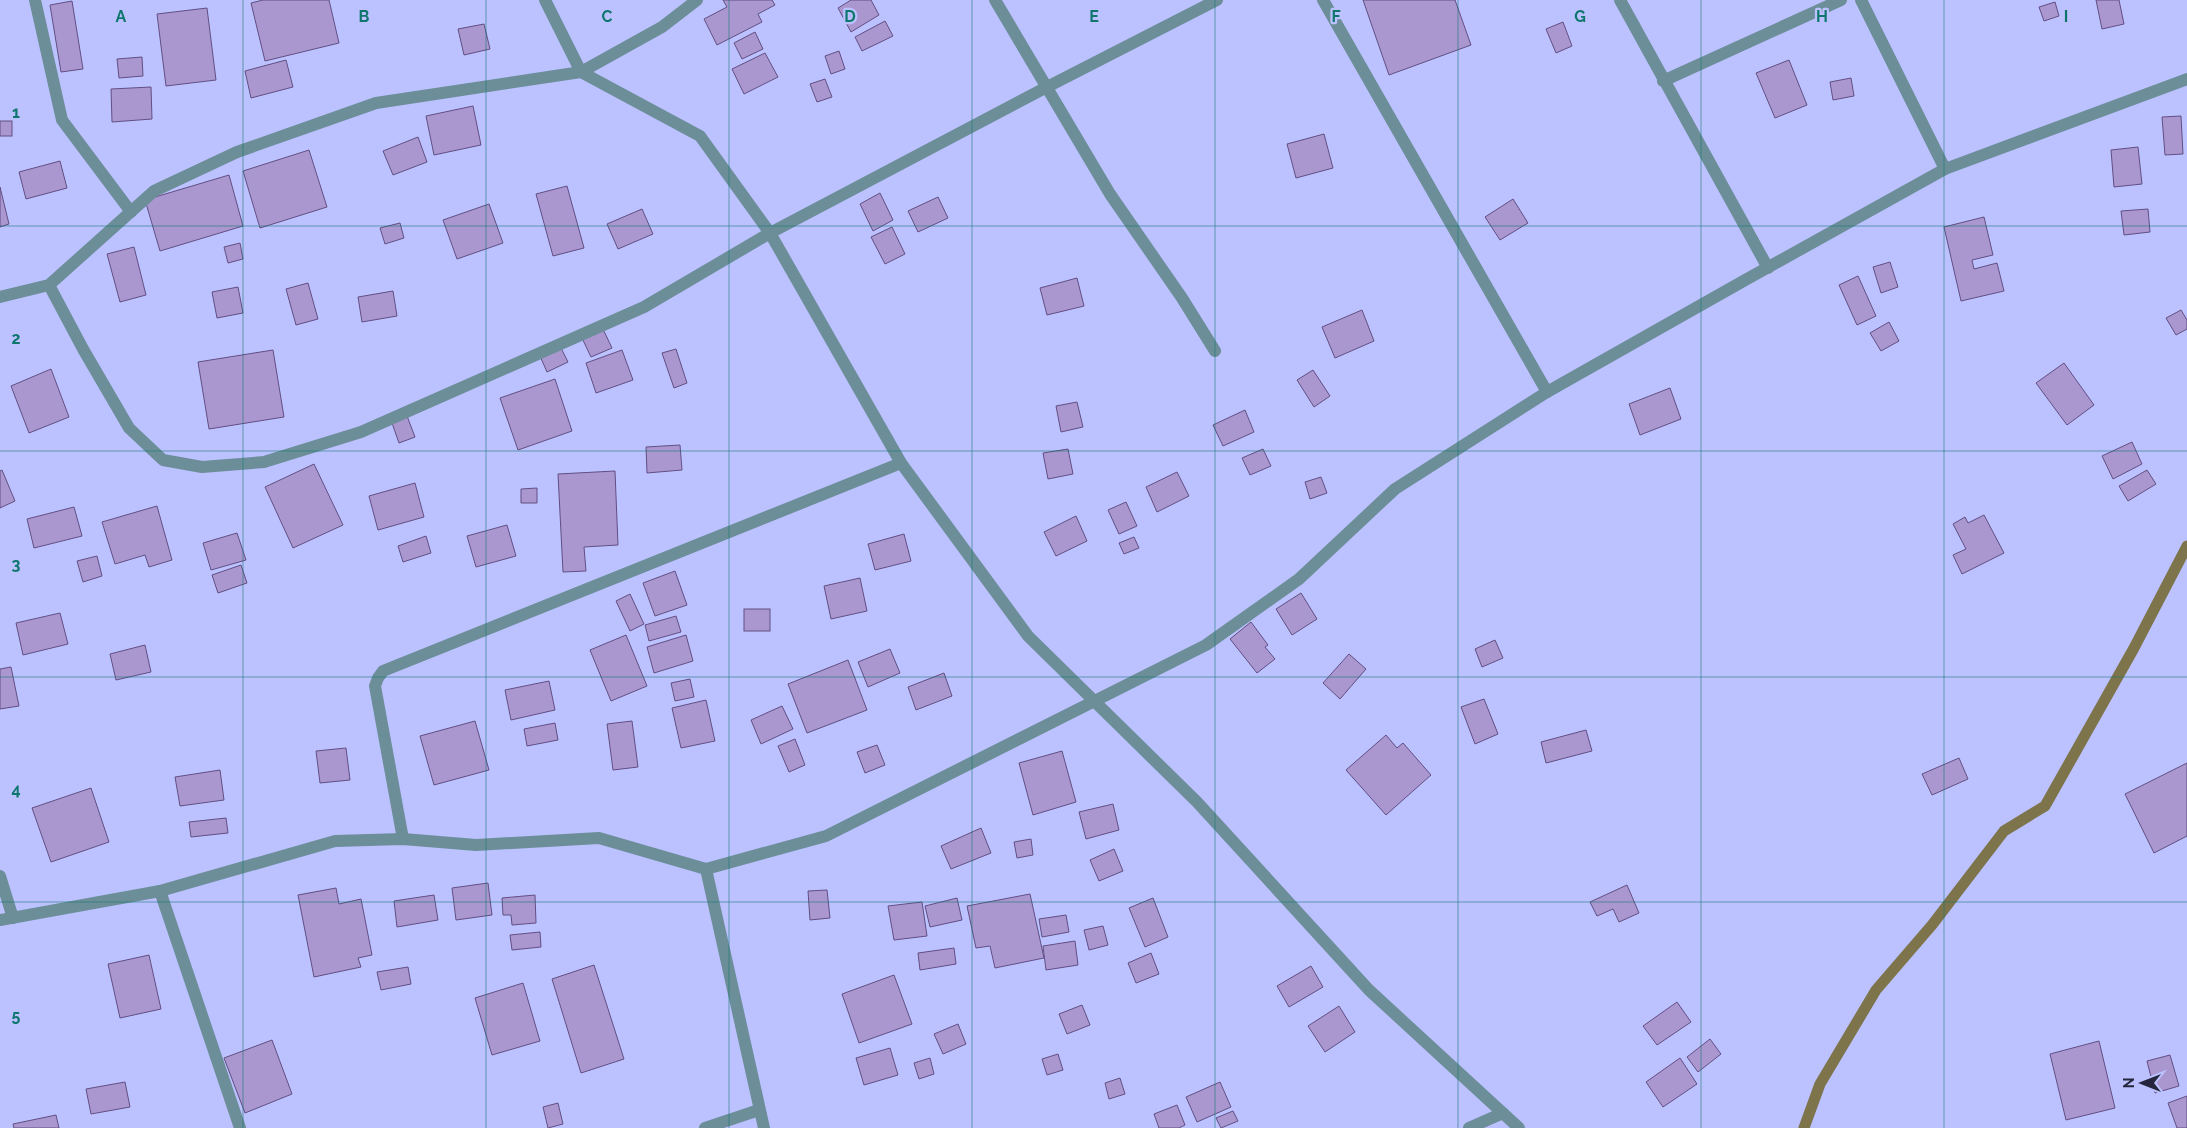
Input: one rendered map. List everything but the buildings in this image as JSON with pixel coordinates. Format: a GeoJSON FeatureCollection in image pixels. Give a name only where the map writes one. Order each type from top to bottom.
{"type":"FeatureCollection","features":[{"type":"Feature","properties":{"kind":"street"},"geometry":{"type":"LineString","coordinates":[[35,0],[62,120],[131,212]]}},
{"type":"Feature","properties":{"kind":"street"},"geometry":{"type":"LineString","coordinates":[[545,0],[581,72],[700,136],[770,233],[901,463],[1028,636],[1197,802],[1369,990],[1519,1128]]}},
{"type":"Feature","properties":{"kind":"street"},"geometry":{"type":"LineString","coordinates":[[0,297],[50,285],[154,191],[237,152],[376,104],[581,72],[662,27],[697,0]]}},
{"type":"Feature","properties":{"kind":"street"},"geometry":{"type":"LineString","coordinates":[[994,0],[1110,194],[1182,298],[1215,351]]}},
{"type":"Feature","properties":{"kind":"street"},"geometry":{"type":"LineString","coordinates":[[50,285],[83,349],[129,428],[163,460],[202,467],[264,462],[361,432],[644,307],[770,233],[1046,86],[1217,0]]}},
{"type":"Feature","properties":{"kind":"street"},"geometry":{"type":"LineString","coordinates":[[1323,0],[1548,392]]}},
{"type":"Feature","properties":{"kind":"street"},"geometry":{"type":"LineString","coordinates":[[1620,0],[1663,81],[1768,268]]}},
{"type":"Feature","properties":{"kind":"street"},"geometry":{"type":"LineString","coordinates":[[1663,81],[1841,0]]}},
{"type":"Feature","properties":{"kind":"street"},"geometry":{"type":"LineString","coordinates":[[1861,0],[1945,169]]}},
{"type":"Feature","properties":{"kind":"street"},"geometry":{"type":"LineString","coordinates":[[0,876],[6,919],[160,891],[335,841],[403,839],[476,844],[599,838],[706,869],[826,836],[1206,645],[1299,579],[1396,489],[1548,392],[1945,169],[2187,79]]}},
{"type":"Feature","properties":{"kind":"street"},"geometry":{"type":"LineString","coordinates":[[403,839],[375,686],[383,670],[901,463]]}},
{"type":"Feature","properties":{"kind":"street"},"geometry":{"type":"LineString","coordinates":[[706,869],[764,1128]]}},
{"type":"Feature","properties":{"kind":"street"},"geometry":{"type":"LineString","coordinates":[[160,891],[240,1128]]}},
{"type":"Feature","properties":{"kind":"street"},"geometry":{"type":"LineString","coordinates":[[705,1128],[759,1110]]}},
{"type":"Feature","properties":{"kind":"street"},"geometry":{"type":"LineString","coordinates":[[1469,1128],[1503,1113]]}},
{"type":"Feature","properties":{"kind":"waterway"},"geometry":{"type":"LineString","coordinates":[[1804,1128],[1820,1084],[1876,990],[1932,925],[2004,831],[2045,806],[2134,648],[2187,546]]}}]}
